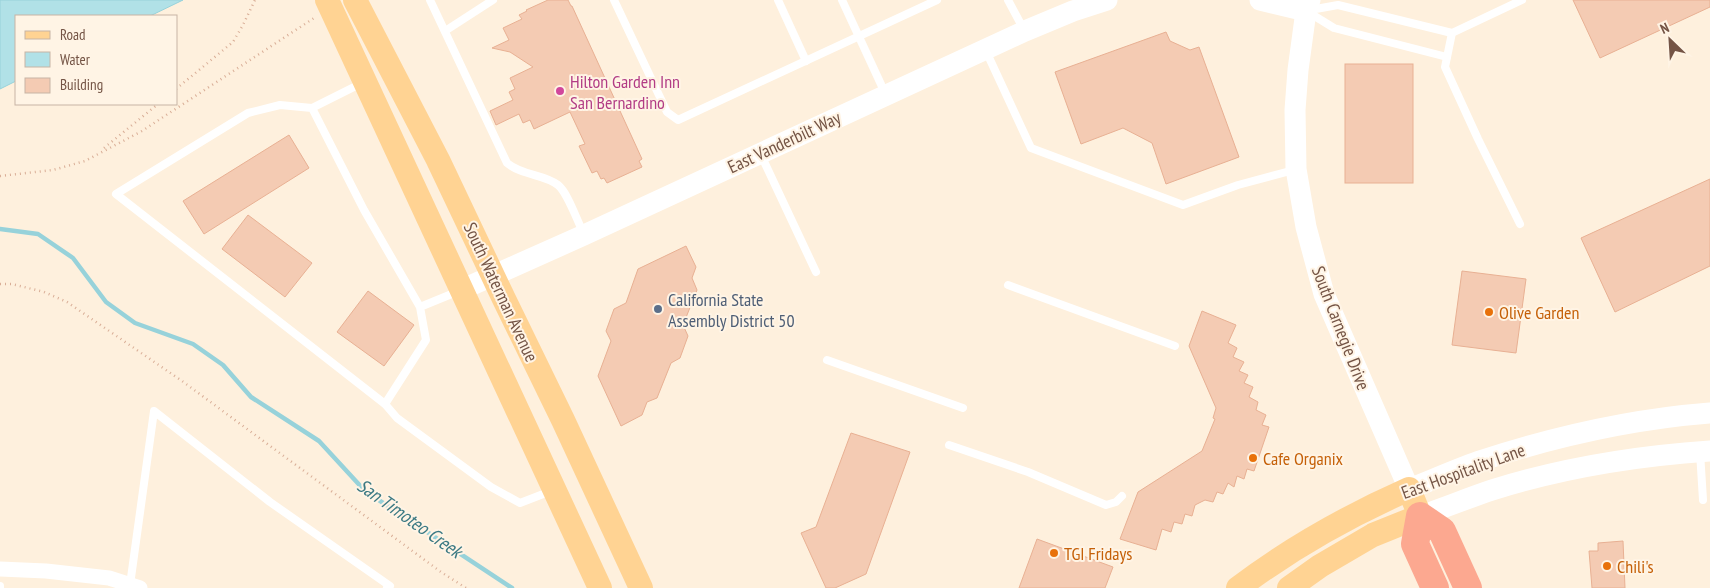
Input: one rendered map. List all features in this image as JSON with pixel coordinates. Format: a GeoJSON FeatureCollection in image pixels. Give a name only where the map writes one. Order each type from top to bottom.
{"type":"FeatureCollection","features":[{"type":"Feature","properties":{"kind":"highway"},"geometry":{"type":"LineString","coordinates":[[1435,588],[1414,544],[1420,516],[1442,531],[1468,588]]}},
{"type":"Feature","properties":{"kind":"main road","name":"South Waterman Avenue"},"geometry":{"type":"LineString","coordinates":[[355,0],[438,160],[563,420],[641,588]]}},
{"type":"Feature","properties":{"kind":"main road","name":"South Waterman Avenue"},"geometry":{"type":"LineString","coordinates":[[321,9],[364,82],[463,289],[600,588]]}},
{"type":"Feature","properties":{"kind":"main road","name":"South Carnegie Drive"},"geometry":{"type":"LineString","coordinates":[[1409,490],[1420,516]]}},
{"type":"Feature","properties":{"kind":"main road","name":"East Hospitality Lane"},"geometry":{"type":"LineString","coordinates":[[1238,588],[1288,552],[1363,510],[1409,490]]}},
{"type":"Feature","properties":{"kind":"main road","name":"East Hospitality Lane"},"geometry":{"type":"LineString","coordinates":[[1289,588],[1320,566],[1373,535],[1420,516]]}},
{"type":"Feature","properties":{"kind":"street","name":"East Vanderbilt Way"},"geometry":{"type":"LineString","coordinates":[[463,289],[584,236],[1025,31],[1073,11],[1106,0]]}},
{"type":"Feature","properties":{"kind":"street"},"geometry":{"type":"LineString","coordinates":[[1260,0],[1308,6]]}},
{"type":"Feature","properties":{"kind":"street","name":"South Carnegie Drive"},"geometry":{"type":"LineString","coordinates":[[1308,6],[1298,70],[1295,110],[1296,169],[1306,227],[1324,294],[1409,490]]}},
{"type":"Feature","properties":{"kind":"street","name":"East Hospitality Lane"},"geometry":{"type":"LineString","coordinates":[[1409,490],[1481,461],[1580,433],[1660,418],[1710,414]]}},
{"type":"Feature","properties":{"kind":"street","name":"East Hospitality Lane"},"geometry":{"type":"LineString","coordinates":[[1420,516],[1491,491],[1536,478],[1603,464],[1705,451]]}},
{"type":"Feature","properties":{"kind":"street"},"geometry":{"type":"LineString","coordinates":[[0,569],[46,571],[109,578],[135,586]]}},
{"type":"Feature","properties":{"kind":"lane"},"geometry":{"type":"LineString","coordinates":[[430,0],[507,162],[515,169],[557,184],[568,197],[584,236]]}},
{"type":"Feature","properties":{"kind":"lane"},"geometry":{"type":"LineString","coordinates":[[445,31],[493,0]]}},
{"type":"Feature","properties":{"kind":"lane"},"geometry":{"type":"LineString","coordinates":[[614,0],[666,112],[678,120],[937,0]]}},
{"type":"Feature","properties":{"kind":"lane"},"geometry":{"type":"LineString","coordinates":[[778,0],[806,61]]}},
{"type":"Feature","properties":{"kind":"lane"},"geometry":{"type":"LineString","coordinates":[[842,0],[885,95]]}},
{"type":"Feature","properties":{"kind":"lane"},"geometry":{"type":"LineString","coordinates":[[1008,0],[1025,31]]}},
{"type":"Feature","properties":{"kind":"lane"},"geometry":{"type":"LineString","coordinates":[[1308,6],[1338,6],[1452,33],[1522,0]]}},
{"type":"Feature","properties":{"kind":"lane"},"geometry":{"type":"LineString","coordinates":[[1308,6],[1334,28],[1447,57]]}},
{"type":"Feature","properties":{"kind":"lane"},"geometry":{"type":"LineString","coordinates":[[1452,33],[1446,67],[1478,139],[1520,224]]}},
{"type":"Feature","properties":{"kind":"lane"},"geometry":{"type":"LineString","coordinates":[[985,50],[1031,148],[1183,206],[1238,185],[1296,169]]}},
{"type":"Feature","properties":{"kind":"lane"},"geometry":{"type":"LineString","coordinates":[[364,82],[312,108],[280,105],[248,113],[116,194],[386,404],[397,418],[491,486],[520,503],[555,490]]}},
{"type":"Feature","properties":{"kind":"lane"},"geometry":{"type":"LineString","coordinates":[[312,108],[364,210],[420,307],[426,340],[386,404]]}},
{"type":"Feature","properties":{"kind":"lane"},"geometry":{"type":"LineString","coordinates":[[760,154],[816,272]]}},
{"type":"Feature","properties":{"kind":"lane"},"geometry":{"type":"LineString","coordinates":[[1008,285],[1175,346]]}},
{"type":"Feature","properties":{"kind":"lane"},"geometry":{"type":"LineString","coordinates":[[420,307],[463,289]]}},
{"type":"Feature","properties":{"kind":"lane"},"geometry":{"type":"LineString","coordinates":[[827,360],[963,408]]}},
{"type":"Feature","properties":{"kind":"lane"},"geometry":{"type":"LineString","coordinates":[[135,586],[154,410],[270,502],[390,586],[387,588]]}},
{"type":"Feature","properties":{"kind":"lane"},"geometry":{"type":"LineString","coordinates":[[949,446],[1028,472],[1106,505],[1116,502],[1122,496]]}},
{"type":"Feature","properties":{"kind":"lane"},"geometry":{"type":"LineString","coordinates":[[1703,500],[1705,451]]}},
{"type":"Feature","properties":{"kind":"path"},"geometry":{"type":"LineString","coordinates":[[178,87],[233,42],[244,25],[255,0]]}},
{"type":"Feature","properties":{"kind":"path"},"geometry":{"type":"LineString","coordinates":[[99,152],[142,131],[321,9]]}},
{"type":"Feature","properties":{"kind":"path"},"geometry":{"type":"LineString","coordinates":[[0,176],[64,168],[85,161],[99,152],[157,105]]}},
{"type":"Feature","properties":{"kind":"path"},"geometry":{"type":"LineString","coordinates":[[0,284],[12,284],[44,292],[67,302],[182,381],[466,588]]}},
{"type":"Feature","properties":{"kind":"water"},"geometry":{"type":"Polygon","coordinates":[[[0,0],[183,0],[152,15],[15,15],[15,82],[0,89],[0,0]]]}},
{"type":"Feature","properties":{"kind":"building","name":"Hilton Garden Inn San Bernardino"},"geometry":{"type":"Polygon","coordinates":[[[548,0],[568,0],[572,6],[642,159],[639,161],[642,167],[607,183],[604,178],[601,179],[597,171],[592,173],[579,146],[585,144],[570,112],[534,129],[530,120],[523,123],[519,114],[496,125],[490,111],[513,100],[509,92],[515,89],[510,78],[533,67],[510,52],[492,48],[509,40],[503,28],[522,19],[519,15],[526,10],[548,0]]]}},
{"type":"Feature","properties":{"kind":"building"},"geometry":{"type":"Polygon","coordinates":[[[1573,0],[1710,0],[1710,7],[1600,58],[1573,0]]]}},
{"type":"Feature","properties":{"kind":"building"},"geometry":{"type":"Polygon","coordinates":[[[1166,32],[1170,41],[1190,50],[1199,47],[1239,157],[1166,184],[1152,143],[1123,128],[1081,144],[1055,72],[1166,32]]]}},
{"type":"Feature","properties":{"kind":"building"},"geometry":{"type":"Polygon","coordinates":[[[1345,64],[1413,64],[1413,183],[1345,183],[1345,64]]]}},
{"type":"Feature","properties":{"kind":"building"},"geometry":{"type":"Polygon","coordinates":[[[289,135],[309,168],[204,234],[183,201],[289,135]]]}},
{"type":"Feature","properties":{"kind":"building"},"geometry":{"type":"Polygon","coordinates":[[[1710,179],[1710,266],[1615,312],[1581,238],[1710,179]]]}},
{"type":"Feature","properties":{"kind":"building"},"geometry":{"type":"Polygon","coordinates":[[[248,215],[312,263],[285,297],[222,249],[248,215]]]}},
{"type":"Feature","properties":{"kind":"building"},"geometry":{"type":"Polygon","coordinates":[[[686,246],[696,267],[692,278],[697,290],[683,325],[688,336],[680,358],[671,363],[657,398],[647,402],[642,415],[621,426],[598,376],[611,341],[606,331],[614,309],[626,303],[638,269],[686,246]]]}},
{"type":"Feature","properties":{"kind":"building","name":"Olive Garden"},"geometry":{"type":"Polygon","coordinates":[[[1462,271],[1526,279],[1516,353],[1452,345],[1462,271]]]}},
{"type":"Feature","properties":{"kind":"building"},"geometry":{"type":"Polygon","coordinates":[[[368,291],[414,325],[384,366],[337,332],[368,291]]]}},
{"type":"Feature","properties":{"kind":"building"},"geometry":{"type":"Polygon","coordinates":[[[1202,311],[1236,325],[1228,343],[1237,348],[1233,357],[1244,362],[1239,371],[1248,375],[1244,383],[1253,387],[1249,397],[1258,402],[1256,410],[1266,415],[1262,425],[1269,427],[1254,471],[1247,469],[1244,479],[1237,476],[1234,487],[1228,483],[1223,494],[1217,492],[1213,502],[1205,500],[1195,505],[1192,516],[1185,514],[1182,524],[1174,522],[1171,532],[1162,529],[1156,550],[1120,539],[1138,492],[1202,451],[1215,419],[1213,418],[1216,408],[1189,346],[1202,311]]]}},
{"type":"Feature","properties":{"kind":"building"},"geometry":{"type":"Polygon","coordinates":[[[851,433],[910,452],[866,574],[835,588],[826,588],[801,533],[816,527],[851,433]]]}},
{"type":"Feature","properties":{"kind":"building","name":"TGI Fridays"},"geometry":{"type":"Polygon","coordinates":[[[1037,539],[1113,567],[1105,588],[1019,588],[1037,539]]]}},
{"type":"Feature","properties":{"kind":"building","name":"Chili's"},"geometry":{"type":"Polygon","coordinates":[[[1623,541],[1625,588],[1592,588],[1589,551],[1598,551],[1598,543],[1623,541]]]}},
{"type":"Feature","properties":{"kind":"waterway","name":"San Timoteo Creek"},"geometry":{"type":"LineString","coordinates":[[0,229],[38,234],[73,258],[106,302],[135,323],[193,344],[223,365],[251,397],[319,441],[365,491],[512,588]]}},
{"type":"Feature","properties":{"kind":"place","name":"Hilton Garden Inn San Bernardino"},"geometry":{"type":"Point","coordinates":[560,91]}},
{"type":"Feature","properties":{"kind":"place","name":"California State Assembly District 50"},"geometry":{"type":"Point","coordinates":[658,309]}},
{"type":"Feature","properties":{"kind":"place","name":"Olive Garden"},"geometry":{"type":"Point","coordinates":[1489,312]}},
{"type":"Feature","properties":{"kind":"place","name":"Cafe Organix"},"geometry":{"type":"Point","coordinates":[1253,458]}},
{"type":"Feature","properties":{"kind":"place","name":"TGI Fridays"},"geometry":{"type":"Point","coordinates":[1054,553]}},
{"type":"Feature","properties":{"kind":"place","name":"Chili's"},"geometry":{"type":"Point","coordinates":[1607,566]}}]}
